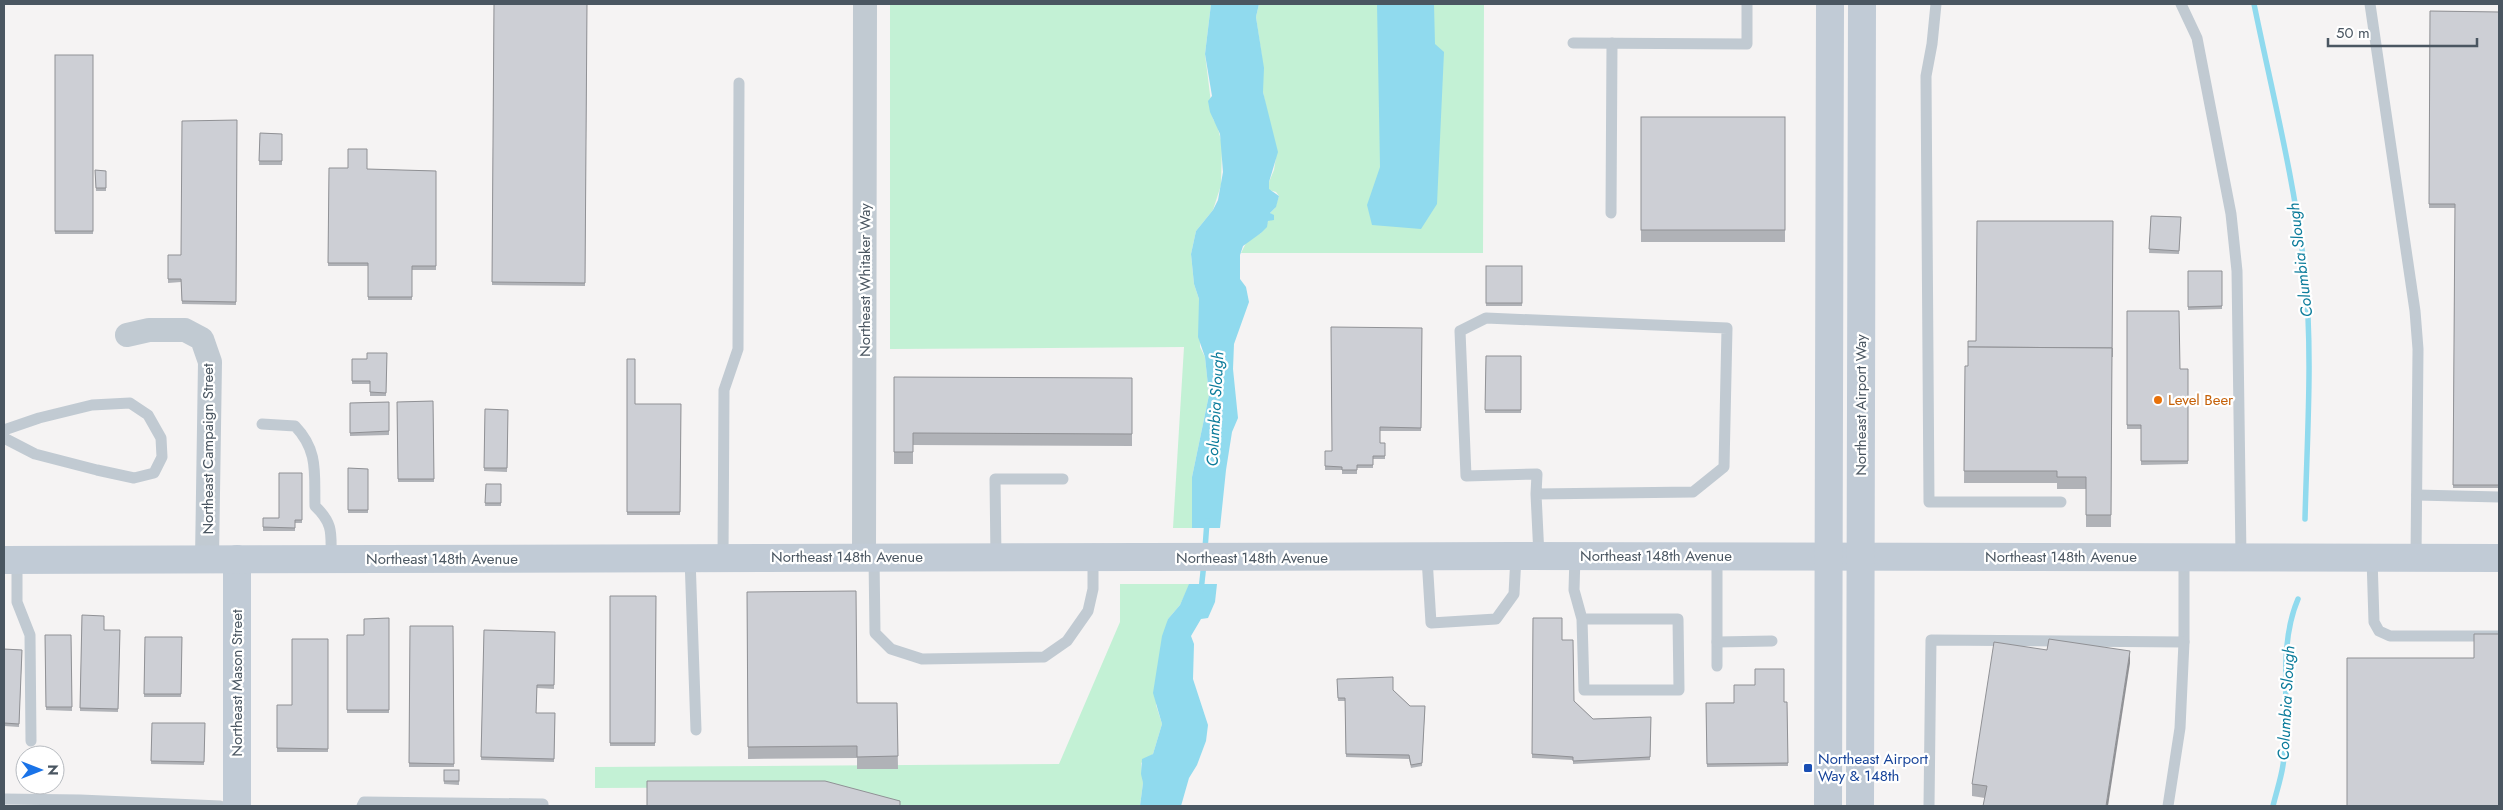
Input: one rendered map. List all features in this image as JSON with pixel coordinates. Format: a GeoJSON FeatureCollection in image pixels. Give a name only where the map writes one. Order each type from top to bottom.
{"type":"FeatureCollection","features":[{"type":"Feature","properties":{"kind":"street","name":"Northeast Whitaker Way"},"geometry":{"type":"LineString","coordinates":[[866,4],[869,557]]}},
{"type":"Feature","properties":{"kind":"street"},"geometry":{"type":"LineString","coordinates":[[1828,806],[1830,4]]}},
{"type":"Feature","properties":{"kind":"street","name":"Northeast Airport Way"},"geometry":{"type":"LineString","coordinates":[[1860,806],[1862,4]]}},
{"type":"Feature","properties":{"kind":"street","name":"Northeast Campaign Street"},"geometry":{"type":"LineString","coordinates":[[127,335],[149,330],[185,330],[202,339],[210,362],[207,559]]}},
{"type":"Feature","properties":{"kind":"street","name":"Northeast 148th Avenue"},"geometry":{"type":"LineString","coordinates":[[10,560],[869,557],[1427,558],[1528,556],[2499,558]]}},
{"type":"Feature","properties":{"kind":"street","name":"Northeast Mason Street"},"geometry":{"type":"LineString","coordinates":[[237,559],[237,806]]}},
{"type":"Feature","properties":{"kind":"lane"},"geometry":{"type":"LineString","coordinates":[[1573,43],[1748,44],[1747,4]]}},
{"type":"Feature","properties":{"kind":"lane"},"geometry":{"type":"LineString","coordinates":[[1936,4],[1932,44],[1926,76],[1929,502],[2061,502]]}},
{"type":"Feature","properties":{"kind":"lane"},"geometry":{"type":"LineString","coordinates":[[2181,4],[2197,38],[2231,214],[2237,271],[2242,557]]}},
{"type":"Feature","properties":{"kind":"lane"},"geometry":{"type":"LineString","coordinates":[[2370,4],[2415,311],[2418,349],[2416,558]]}},
{"type":"Feature","properties":{"kind":"lane"},"geometry":{"type":"LineString","coordinates":[[1611,213],[1612,44]]}},
{"type":"Feature","properties":{"kind":"lane"},"geometry":{"type":"LineString","coordinates":[[723,558],[724,390],[738,349],[739,83]]}},
{"type":"Feature","properties":{"kind":"lane"},"geometry":{"type":"LineString","coordinates":[[1427,558],[1431,623],[1496,619],[1514,594],[1528,556],[1537,474],[1466,476],[1460,332],[1486,318],[1727,328],[1724,467],[1693,492],[1536,494]]}},
{"type":"Feature","properties":{"kind":"lane"},"geometry":{"type":"LineString","coordinates":[[4,430],[38,418],[92,405],[130,404],[148,415],[161,438],[162,457],[154,473],[134,478],[34,454],[4,438]]}},
{"type":"Feature","properties":{"kind":"lane"},"geometry":{"type":"LineString","coordinates":[[262,424],[295,426],[307,438],[314,454],[314,506],[325,516],[331,530],[331,559]]}},
{"type":"Feature","properties":{"kind":"lane"},"geometry":{"type":"LineString","coordinates":[[996,558],[995,479],[1063,479]]}},
{"type":"Feature","properties":{"kind":"lane"},"geometry":{"type":"LineString","coordinates":[[2417,495],[2499,497]]}},
{"type":"Feature","properties":{"kind":"lane"},"geometry":{"type":"LineString","coordinates":[[1575,556],[1574,590],[1582,619],[1584,690],[1679,690],[1678,619],[1582,619]]}},
{"type":"Feature","properties":{"kind":"lane"},"geometry":{"type":"LineString","coordinates":[[1717,556],[1717,666]]}},
{"type":"Feature","properties":{"kind":"lane"},"geometry":{"type":"LineString","coordinates":[[869,557],[874,633],[891,649],[922,659],[1044,657],[1067,641],[1088,611],[1092,589],[1093,558]]}},
{"type":"Feature","properties":{"kind":"lane"},"geometry":{"type":"LineString","coordinates":[[2168,806],[2180,728],[2184,642],[2184,557]]}},
{"type":"Feature","properties":{"kind":"lane"},"geometry":{"type":"LineString","coordinates":[[690,558],[696,730]]}},
{"type":"Feature","properties":{"kind":"lane"},"geometry":{"type":"LineString","coordinates":[[2372,558],[2374,622],[2379,630],[2390,636],[2499,636]]}},
{"type":"Feature","properties":{"kind":"lane"},"geometry":{"type":"LineString","coordinates":[[10,560],[17,602],[30,635],[31,741]]}},
{"type":"Feature","properties":{"kind":"lane"},"geometry":{"type":"LineString","coordinates":[[1929,806],[1931,640],[2184,642]]}},
{"type":"Feature","properties":{"kind":"lane"},"geometry":{"type":"LineString","coordinates":[[1717,642],[1772,641]]}},
{"type":"Feature","properties":{"kind":"lane"},"geometry":{"type":"LineString","coordinates":[[4,799],[220,806]]}},
{"type":"Feature","properties":{"kind":"lane"},"geometry":{"type":"LineString","coordinates":[[362,806],[364,802],[543,804],[543,806]]}},
{"type":"Feature","properties":{"kind":"green space"},"geometry":{"type":"Polygon","coordinates":[[[890,4],[1211,4],[1205,54],[1213,119],[1217,125],[1222,144],[1221,185],[1213,210],[1196,231],[1191,254],[1194,284],[1199,299],[1200,347],[1205,357],[1209,395],[1192,477],[1192,528],[1173,528],[1184,347],[890,349],[890,4]]]}},
{"type":"Feature","properties":{"kind":"green space"},"geometry":{"type":"Polygon","coordinates":[[[1259,4],[1484,4],[1483,253],[1241,253],[1247,241],[1261,233],[1272,215],[1270,213],[1275,208],[1279,196],[1276,192],[1269,190],[1269,182],[1274,170],[1276,157],[1263,92],[1262,58],[1256,17],[1259,4]]]}},
{"type":"Feature","properties":{"kind":"green space"},"geometry":{"type":"Polygon","coordinates":[[[1120,584],[1189,584],[1180,605],[1168,619],[1156,705],[1162,724],[1153,754],[1141,763],[1143,783],[1140,806],[896,806],[831,787],[595,788],[595,767],[1059,764],[1120,622],[1120,584]]]}},
{"type":"Feature","properties":{"kind":"water"},"geometry":{"type":"Polygon","coordinates":[[[1211,4],[1259,4],[1256,17],[1264,68],[1263,92],[1278,152],[1269,182],[1269,189],[1279,196],[1276,207],[1270,213],[1274,215],[1274,220],[1268,221],[1267,227],[1261,233],[1243,246],[1240,255],[1240,279],[1246,287],[1249,302],[1234,344],[1233,369],[1238,418],[1232,432],[1220,528],[1192,528],[1192,477],[1209,395],[1205,357],[1198,337],[1199,299],[1194,284],[1191,254],[1196,231],[1213,210],[1218,200],[1223,172],[1220,134],[1210,112],[1208,101],[1212,96],[1205,54],[1211,4]]]}},
{"type":"Feature","properties":{"kind":"water"},"geometry":{"type":"Polygon","coordinates":[[[1377,4],[1434,4],[1435,44],[1444,52],[1437,204],[1421,229],[1372,225],[1367,205],[1380,167],[1377,4]]]}},
{"type":"Feature","properties":{"kind":"water"},"geometry":{"type":"Polygon","coordinates":[[[1189,584],[1217,584],[1215,602],[1208,618],[1201,619],[1191,636],[1194,644],[1193,679],[1208,725],[1206,741],[1197,765],[1189,778],[1181,806],[1140,806],[1143,783],[1141,774],[1142,759],[1153,754],[1162,724],[1153,693],[1162,636],[1168,619],[1180,605],[1189,584]]]}},
{"type":"Feature","properties":{"kind":"building"},"geometry":{"type":"Polygon","coordinates":[[[494,4],[587,4],[585,283],[492,282],[494,4]]]}},
{"type":"Feature","properties":{"kind":"building"},"geometry":{"type":"Polygon","coordinates":[[[2430,11],[2499,12],[2499,485],[2453,485],[2455,204],[2429,204],[2430,11]]]}},
{"type":"Feature","properties":{"kind":"building"},"geometry":{"type":"Polygon","coordinates":[[[55,55],[93,55],[93,231],[55,231],[55,55]]]}},
{"type":"Feature","properties":{"kind":"building"},"geometry":{"type":"Polygon","coordinates":[[[1641,117],[1785,117],[1785,230],[1641,230],[1641,117]]]}},
{"type":"Feature","properties":{"kind":"building"},"geometry":{"type":"Polygon","coordinates":[[[237,120],[236,302],[182,301],[181,279],[168,279],[168,255],[181,255],[182,121],[237,120]]]}},
{"type":"Feature","properties":{"kind":"building"},"geometry":{"type":"Polygon","coordinates":[[[260,133],[282,134],[282,161],[259,161],[260,133]]]}},
{"type":"Feature","properties":{"kind":"building"},"geometry":{"type":"Polygon","coordinates":[[[348,149],[367,149],[367,169],[436,171],[436,266],[412,266],[412,297],[368,297],[368,263],[328,263],[329,168],[348,168],[348,149]]]}},
{"type":"Feature","properties":{"kind":"building"},"geometry":{"type":"Polygon","coordinates":[[[95,170],[106,171],[106,188],[96,188],[95,170]]]}},
{"type":"Feature","properties":{"kind":"building"},"geometry":{"type":"Polygon","coordinates":[[[2151,216],[2181,217],[2179,251],[2149,249],[2151,216]]]}},
{"type":"Feature","properties":{"kind":"building"},"geometry":{"type":"Polygon","coordinates":[[[1977,221],[2113,221],[2112,357],[2112,348],[1968,347],[1968,341],[1976,341],[1977,221]]]}},
{"type":"Feature","properties":{"kind":"building"},"geometry":{"type":"Polygon","coordinates":[[[1486,266],[1522,266],[1522,303],[1486,303],[1486,266]]]}},
{"type":"Feature","properties":{"kind":"building"},"geometry":{"type":"Polygon","coordinates":[[[2188,271],[2222,271],[2222,306],[2188,307],[2188,271]]]}},
{"type":"Feature","properties":{"kind":"building","name":"Level Beer"},"geometry":{"type":"Polygon","coordinates":[[[2127,311],[2179,311],[2180,369],[2188,369],[2188,461],[2141,461],[2141,425],[2127,425],[2127,311]]]}},
{"type":"Feature","properties":{"kind":"building"},"geometry":{"type":"Polygon","coordinates":[[[1331,327],[1422,328],[1421,428],[1380,427],[1380,443],[1385,443],[1385,456],[1373,456],[1373,465],[1357,465],[1357,470],[1342,470],[1342,467],[1325,466],[1325,451],[1332,451],[1331,327]]]}},
{"type":"Feature","properties":{"kind":"building"},"geometry":{"type":"Polygon","coordinates":[[[1968,347],[2112,348],[2111,515],[2086,515],[2086,477],[2057,477],[2057,471],[1964,471],[1965,366],[1968,366],[1968,347]]]}},
{"type":"Feature","properties":{"kind":"building"},"geometry":{"type":"Polygon","coordinates":[[[367,353],[387,353],[386,393],[370,392],[370,381],[352,381],[352,359],[367,359],[367,353]]]}},
{"type":"Feature","properties":{"kind":"building"},"geometry":{"type":"Polygon","coordinates":[[[1486,356],[1521,356],[1521,410],[1485,410],[1486,356]]]}},
{"type":"Feature","properties":{"kind":"building"},"geometry":{"type":"Polygon","coordinates":[[[627,359],[635,359],[635,404],[681,404],[680,512],[627,512],[627,359]]]}},
{"type":"Feature","properties":{"kind":"building"},"geometry":{"type":"Polygon","coordinates":[[[894,377],[1132,378],[1132,434],[913,433],[913,452],[894,452],[894,377]]]}},
{"type":"Feature","properties":{"kind":"building"},"geometry":{"type":"Polygon","coordinates":[[[433,401],[434,479],[398,479],[397,402],[433,401]]]}},
{"type":"Feature","properties":{"kind":"building"},"geometry":{"type":"Polygon","coordinates":[[[389,402],[389,431],[350,433],[350,403],[389,402]]]}},
{"type":"Feature","properties":{"kind":"building"},"geometry":{"type":"Polygon","coordinates":[[[485,409],[508,410],[507,468],[484,468],[485,409]]]}},
{"type":"Feature","properties":{"kind":"building"},"geometry":{"type":"Polygon","coordinates":[[[348,468],[368,469],[368,510],[348,510],[348,468]]]}},
{"type":"Feature","properties":{"kind":"building"},"geometry":{"type":"Polygon","coordinates":[[[279,473],[302,473],[302,520],[295,520],[295,528],[263,527],[263,518],[279,518],[279,473]]]}},
{"type":"Feature","properties":{"kind":"building"},"geometry":{"type":"Polygon","coordinates":[[[486,484],[501,484],[501,503],[485,503],[486,484]]]}},
{"type":"Feature","properties":{"kind":"building"},"geometry":{"type":"Polygon","coordinates":[[[856,591],[857,703],[897,703],[898,756],[857,757],[857,746],[748,747],[747,592],[856,591]]]}},
{"type":"Feature","properties":{"kind":"building"},"geometry":{"type":"Polygon","coordinates":[[[610,596],[656,596],[655,743],[610,743],[610,596]]]}},
{"type":"Feature","properties":{"kind":"building"},"geometry":{"type":"Polygon","coordinates":[[[82,615],[104,616],[104,630],[120,630],[118,709],[80,708],[82,615]]]}},
{"type":"Feature","properties":{"kind":"building"},"geometry":{"type":"Polygon","coordinates":[[[389,618],[389,710],[347,710],[347,635],[364,635],[364,619],[389,618]]]}},
{"type":"Feature","properties":{"kind":"building"},"geometry":{"type":"Polygon","coordinates":[[[1533,618],[1562,618],[1562,640],[1573,640],[1574,701],[1593,719],[1651,717],[1650,757],[1573,761],[1573,757],[1532,754],[1533,618]]]}},
{"type":"Feature","properties":{"kind":"building"},"geometry":{"type":"Polygon","coordinates":[[[410,626],[453,626],[454,764],[409,763],[410,626]]]}},
{"type":"Feature","properties":{"kind":"building"},"geometry":{"type":"Polygon","coordinates":[[[484,630],[555,632],[554,685],[537,685],[536,713],[555,713],[554,759],[481,757],[484,630]]]}},
{"type":"Feature","properties":{"kind":"building"},"geometry":{"type":"Polygon","coordinates":[[[2474,634],[2499,634],[2499,806],[2347,806],[2347,658],[2474,658],[2474,634]]]}},
{"type":"Feature","properties":{"kind":"building"},"geometry":{"type":"Polygon","coordinates":[[[45,635],[71,635],[72,707],[46,707],[45,635]]]}},
{"type":"Feature","properties":{"kind":"building"},"geometry":{"type":"Polygon","coordinates":[[[145,637],[182,637],[181,694],[144,694],[145,637]]]}},
{"type":"Feature","properties":{"kind":"building"},"geometry":{"type":"Polygon","coordinates":[[[292,639],[328,639],[328,749],[277,748],[277,705],[292,705],[292,639]]]}},
{"type":"Feature","properties":{"kind":"building"},"geometry":{"type":"Polygon","coordinates":[[[2049,639],[2130,651],[2106,806],[1983,806],[1987,786],[1972,784],[1994,642],[2047,650],[2049,639]]]}},
{"type":"Feature","properties":{"kind":"building"},"geometry":{"type":"Polygon","coordinates":[[[4,649],[22,650],[19,724],[4,723],[4,649]]]}},
{"type":"Feature","properties":{"kind":"building"},"geometry":{"type":"Polygon","coordinates":[[[1755,669],[1784,669],[1784,702],[1787,702],[1788,763],[1707,764],[1706,703],[1734,703],[1734,685],[1755,685],[1755,669]]]}},
{"type":"Feature","properties":{"kind":"building"},"geometry":{"type":"Polygon","coordinates":[[[1393,677],[1393,690],[1410,706],[1425,706],[1422,763],[1411,765],[1409,755],[1346,754],[1345,698],[1338,698],[1337,679],[1393,677]]]}},
{"type":"Feature","properties":{"kind":"building"},"geometry":{"type":"Polygon","coordinates":[[[152,723],[205,723],[204,762],[151,761],[152,723]]]}},
{"type":"Feature","properties":{"kind":"building"},"geometry":{"type":"Polygon","coordinates":[[[444,770],[459,770],[459,781],[444,781],[444,770]]]}},
{"type":"Feature","properties":{"kind":"building"},"geometry":{"type":"Polygon","coordinates":[[[647,781],[825,781],[900,801],[900,806],[647,806],[647,781]]]}},
{"type":"Feature","properties":{"kind":"waterway","name":"Columbia Slough"},"geometry":{"type":"LineString","coordinates":[[2254,4],[2289,171],[2305,273],[2309,334],[2305,519]]}},
{"type":"Feature","properties":{"kind":"waterway","name":"Columbia Slough"},"geometry":{"type":"LineString","coordinates":[[1205,549],[1207,521]]}},
{"type":"Feature","properties":{"kind":"waterway","name":"Columbia Slough"},"geometry":{"type":"LineString","coordinates":[[1201,591],[1204,563]]}},
{"type":"Feature","properties":{"kind":"waterway","name":"Columbia Slough"},"geometry":{"type":"LineString","coordinates":[[2273,806],[2282,770],[2285,744],[2288,639],[2291,619],[2298,599]]}},
{"type":"Feature","properties":{"kind":"place","name":"Level Beer"},"geometry":{"type":"Point","coordinates":[2158,400]}},
{"type":"Feature","properties":{"kind":"place","name":"Northeast Airport Way & 148th"},"geometry":{"type":"Point","coordinates":[1808,768]}}]}
